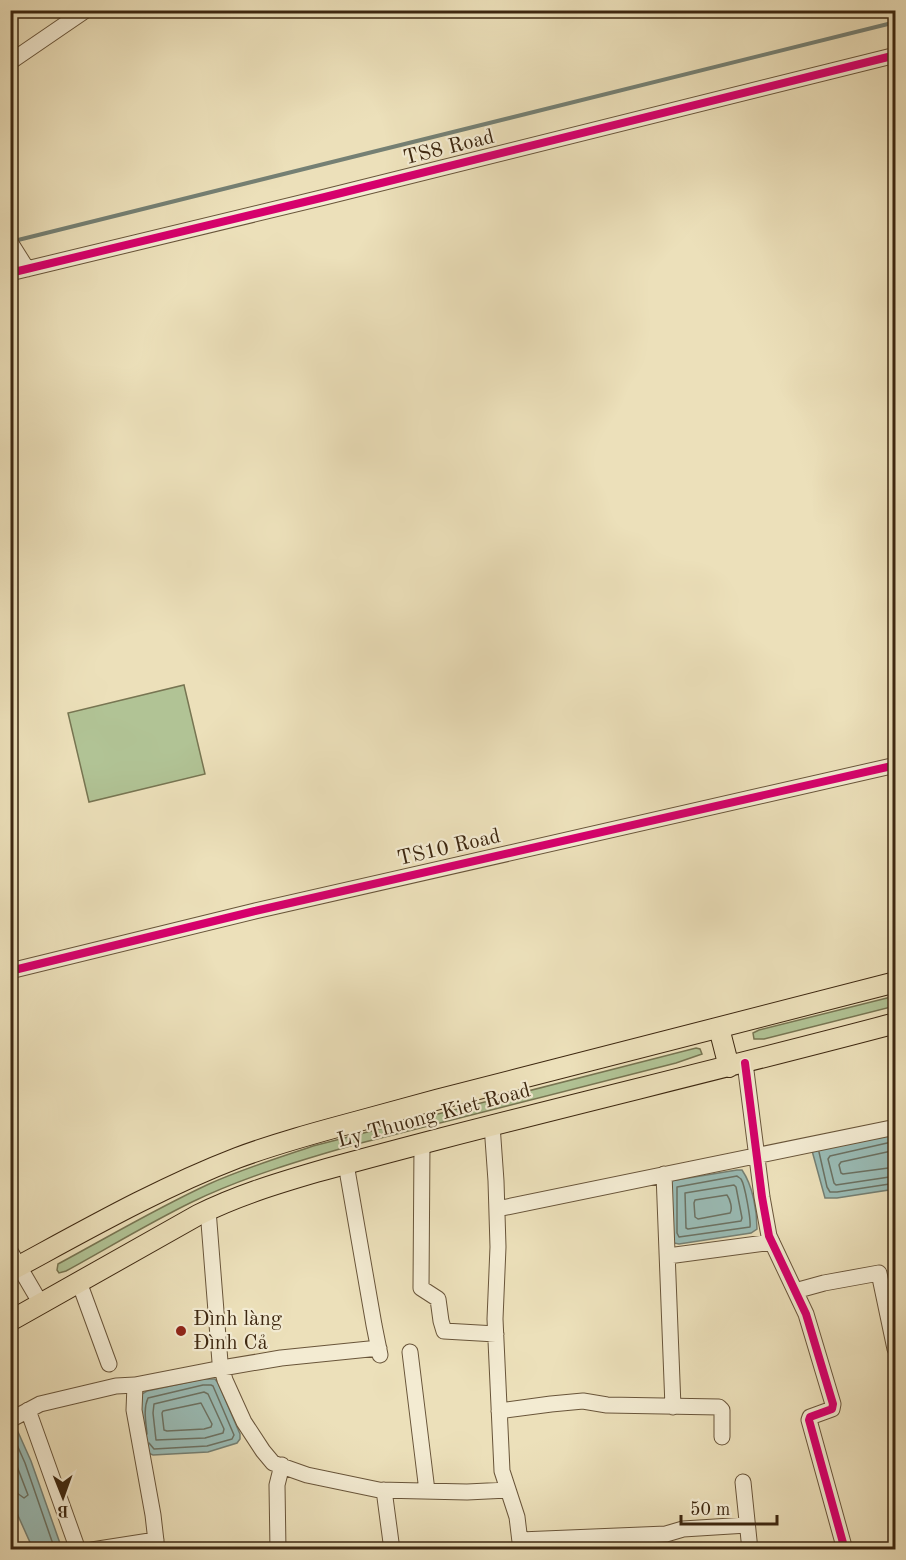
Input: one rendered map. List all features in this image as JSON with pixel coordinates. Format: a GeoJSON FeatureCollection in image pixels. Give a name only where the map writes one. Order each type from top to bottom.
{"type":"FeatureCollection","features":[{"type":"Feature","properties":{"kind":"main road","name":"Ly Thuong Kiet Road"},"geometry":{"type":"LineString","coordinates":[[14,1263],[165,1190],[248,1154],[312,1133],[896,982]]}},
{"type":"Feature","properties":{"kind":"main road","name":"Ly Thuong Kiet Road"},"geometry":{"type":"LineString","coordinates":[[10,1321],[208,1210],[254,1191],[492,1125],[896,1023]]}},
{"type":"Feature","properties":{"kind":"main road"},"geometry":{"type":"LineString","coordinates":[[719,1028],[737,1065]]}},
{"type":"Feature","properties":{"kind":"street"},"geometry":{"type":"LineString","coordinates":[[10,62],[86,10]]}},
{"type":"Feature","properties":{"kind":"street","name":"TS8 Road"},"geometry":{"type":"LineString","coordinates":[[10,273],[896,55]]}},
{"type":"Feature","properties":{"kind":"street"},"geometry":{"type":"LineString","coordinates":[[14,249],[27,269]]}},
{"type":"Feature","properties":{"kind":"street","name":"TS10 Road"},"geometry":{"type":"LineString","coordinates":[[10,971],[255,911],[896,765]]}},
{"type":"Feature","properties":{"kind":"street"},"geometry":{"type":"LineString","coordinates":[[737,1065],[757,1154],[769,1236],[806,1314],[833,1404],[832,1409],[809,1419],[845,1550]]}},
{"type":"Feature","properties":{"kind":"street"},"geometry":{"type":"LineString","coordinates":[[492,1125],[497,1209],[496,1334],[502,1471],[517,1517],[520,1545],[666,1534],[683,1529],[747,1525]]}},
{"type":"Feature","properties":{"kind":"street"},"geometry":{"type":"LineString","coordinates":[[497,1209],[896,1127]]}},
{"type":"Feature","properties":{"kind":"street"},"geometry":{"type":"LineString","coordinates":[[422,1144],[421,1288],[438,1299],[444,1331],[496,1334]]}},
{"type":"Feature","properties":{"kind":"street"},"geometry":{"type":"LineString","coordinates":[[10,1420],[40,1404],[116,1386],[135,1385],[280,1358],[380,1352],[346,1164]]}},
{"type":"Feature","properties":{"kind":"street"},"geometry":{"type":"LineString","coordinates":[[664,1174],[673,1407]]}},
{"type":"Feature","properties":{"kind":"street"},"geometry":{"type":"LineString","coordinates":[[208,1210],[218,1341],[225,1380],[244,1422],[262,1451],[273,1462],[307,1474],[384,1490],[467,1492],[508,1490]]}},
{"type":"Feature","properties":{"kind":"street"},"geometry":{"type":"LineString","coordinates":[[668,1256],[772,1242]]}},
{"type":"Feature","properties":{"kind":"street"},"geometry":{"type":"LineString","coordinates":[[14,1263],[41,1304]]}},
{"type":"Feature","properties":{"kind":"street"},"geometry":{"type":"LineString","coordinates":[[795,1291],[879,1273],[891,1306],[895,1349]]}},
{"type":"Feature","properties":{"kind":"street"},"geometry":{"type":"LineString","coordinates":[[80,1282],[109,1364]]}},
{"type":"Feature","properties":{"kind":"street"},"geometry":{"type":"LineString","coordinates":[[410,1352],[427,1491]]}},
{"type":"Feature","properties":{"kind":"street"},"geometry":{"type":"LineString","coordinates":[[92,1550],[157,1545],[134,1410],[135,1385]]}},
{"type":"Feature","properties":{"kind":"street"},"geometry":{"type":"LineString","coordinates":[[499,1411],[583,1401],[607,1405],[718,1407],[722,1410],[722,1437]]}},
{"type":"Feature","properties":{"kind":"street"},"geometry":{"type":"LineString","coordinates":[[26,1411],[78,1550]]}},
{"type":"Feature","properties":{"kind":"street"},"geometry":{"type":"LineString","coordinates":[[278,1550],[277,1485],[282,1465]]}},
{"type":"Feature","properties":{"kind":"street"},"geometry":{"type":"LineString","coordinates":[[743,1482],[750,1550]]}},
{"type":"Feature","properties":{"kind":"street"},"geometry":{"type":"LineString","coordinates":[[384,1490],[392,1550]]}},
{"type":"Feature","properties":{"kind":"green space"},"geometry":{"type":"Polygon","coordinates":[[[184,685],[205,774],[89,802],[68,713],[184,685]]]}},
{"type":"Feature","properties":{"kind":"green space"},"geometry":{"type":"Polygon","coordinates":[[[895,996],[895,1006],[764,1039],[754,1039],[753,1033],[759,1030],[895,996]]]}},
{"type":"Feature","properties":{"kind":"green space"},"geometry":{"type":"Polygon","coordinates":[[[696,1048],[700,1049],[702,1054],[676,1063],[357,1144],[273,1170],[192,1202],[66,1271],[59,1273],[57,1270],[58,1264],[170,1203],[209,1184],[260,1164],[313,1146],[696,1048]]]}},
{"type":"Feature","properties":{"kind":"water"},"geometry":{"type":"Polygon","coordinates":[[[895,1127],[895,1189],[825,1198],[811,1147],[895,1127]]]}},
{"type":"Feature","properties":{"kind":"water"},"geometry":{"type":"Polygon","coordinates":[[[742,1170],[752,1191],[757,1229],[751,1233],[674,1243],[670,1181],[742,1170]]]}},
{"type":"Feature","properties":{"kind":"water"},"geometry":{"type":"Polygon","coordinates":[[[203,1379],[215,1379],[218,1383],[240,1434],[240,1439],[237,1443],[208,1452],[153,1455],[148,1453],[139,1413],[142,1394],[203,1379]]]}},
{"type":"Feature","properties":{"kind":"water"},"geometry":{"type":"Polygon","coordinates":[[[10,1414],[31,1461],[62,1549],[33,1549],[11,1500],[10,1414]]]}},
{"type":"Feature","properties":{"kind":"waterway"},"geometry":{"type":"LineString","coordinates":[[14,241],[896,22]]}},
{"type":"Feature","properties":{"kind":"cycle path"},"geometry":{"type":"LineString","coordinates":[[10,273],[896,55]]}},
{"type":"Feature","properties":{"kind":"cycle path"},"geometry":{"type":"LineString","coordinates":[[10,971],[255,911],[896,765]]}},
{"type":"Feature","properties":{"kind":"cycle path"},"geometry":{"type":"LineString","coordinates":[[745,1063],[769,1236],[806,1314],[833,1404],[832,1409],[810,1417],[809,1420],[845,1550]]}},
{"type":"Feature","properties":{"kind":"place","name":"Đình làng Đình Cả"},"geometry":{"type":"Point","coordinates":[181,1331]}}]}
